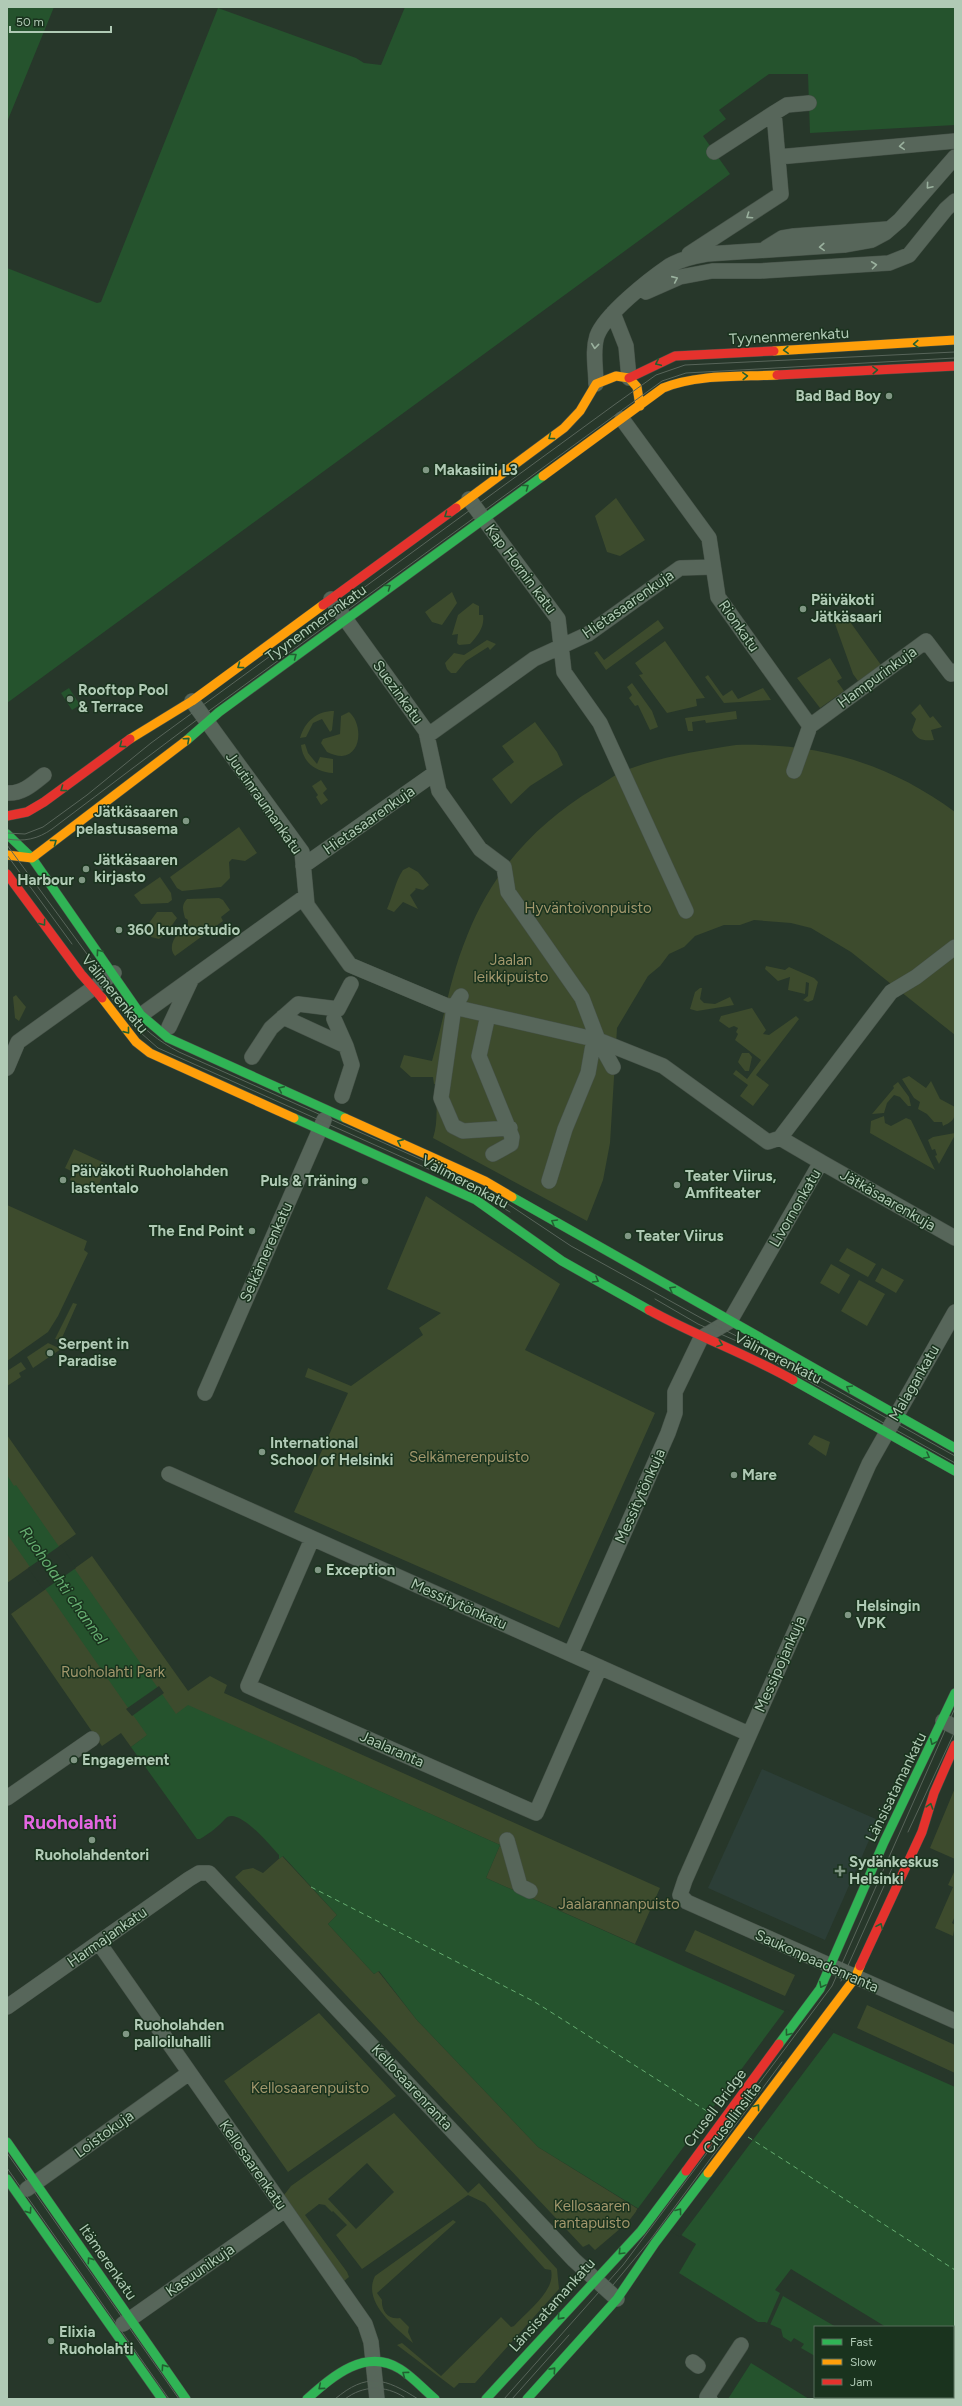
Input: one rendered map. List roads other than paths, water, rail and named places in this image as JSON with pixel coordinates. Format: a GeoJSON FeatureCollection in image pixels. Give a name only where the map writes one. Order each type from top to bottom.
{"type":"FeatureCollection","features":[{"type":"Feature","properties":{"kind":"main road","name":"Tyynenmerenkatu"},"geometry":{"type":"LineString","coordinates":[[7,816],[25,816],[150,724],[192,701],[469,499],[564,428],[580,411],[596,384],[616,376],[629,378],[661,362],[681,356],[931,343],[955,340]]}},
{"type":"Feature","properties":{"kind":"main road","name":"Tyynenmerenkatu"},"geometry":{"type":"LineString","coordinates":[[32,858],[171,754],[207,722],[345,618],[663,388],[687,380],[955,366]]}},
{"type":"Feature","properties":{"kind":"main road"},"geometry":{"type":"LineString","coordinates":[[629,378],[637,387],[640,406]]}},
{"type":"Feature","properties":{"kind":"main road"},"geometry":{"type":"LineString","coordinates":[[13,836],[9,855],[15,885]]}},
{"type":"Feature","properties":{"kind":"main road","name":"Välimerenkatu"},"geometry":{"type":"LineString","coordinates":[[13,836],[32,858],[114,973],[141,1014],[158,1031],[178,1043],[449,1164],[504,1191],[572,1232],[955,1448]]}},
{"type":"Feature","properties":{"kind":"main road"},"geometry":{"type":"LineString","coordinates":[[9,855],[32,858]]}},
{"type":"Feature","properties":{"kind":"main road","name":"Välimerenkatu"},"geometry":{"type":"LineString","coordinates":[[7,874],[74,966],[136,1042],[150,1052],[476,1200],[562,1260],[701,1338],[746,1354],[955,1471]]}},
{"type":"Feature","properties":{"kind":"main road","name":"Länsisatamankatu"},"geometry":{"type":"LineString","coordinates":[[811,2002],[820,1989],[886,1837],[949,1724],[955,1693]]}},
{"type":"Feature","properties":{"kind":"main road"},"geometry":{"type":"LineString","coordinates":[[855,1978],[922,1832],[934,1793],[955,1745]]}},
{"type":"Feature","properties":{"kind":"main road","name":"Crusellinsilta"},"geometry":{"type":"LineString","coordinates":[[617,2299],[655,2242],[855,1978]]}},
{"type":"Feature","properties":{"kind":"main road","name":"Crusell Bridge"},"geometry":{"type":"LineString","coordinates":[[640,2231],[811,2002]]}},
{"type":"Feature","properties":{"kind":"main road","name":"Itämerenkatu"},"geometry":{"type":"LineString","coordinates":[[7,2142],[186,2399]]}},
{"type":"Feature","properties":{"kind":"main road"},"geometry":{"type":"LineString","coordinates":[[7,2179],[162,2399]]}},
{"type":"Feature","properties":{"kind":"main road","name":"Länsisatamankatu"},"geometry":{"type":"LineString","coordinates":[[488,2398],[640,2231]]}},
{"type":"Feature","properties":{"kind":"main road"},"geometry":{"type":"LineString","coordinates":[[527,2399],[617,2299]]}},
{"type":"Feature","properties":{"kind":"main road"},"geometry":{"type":"LineString","coordinates":[[307,2399],[335,2375],[350,2367],[373,2360],[395,2366],[435,2399]]}},
{"type":"Feature","properties":{"kind":"street"},"geometry":{"type":"LineString","coordinates":[[714,152],[787,105],[809,104]]}},
{"type":"Feature","properties":{"kind":"street"},"geometry":{"type":"LineString","coordinates":[[596,384],[594,348],[601,326],[613,313],[626,300],[670,266],[781,194],[774,113]]}},
{"type":"Feature","properties":{"kind":"street"},"geometry":{"type":"LineString","coordinates":[[778,157],[955,141]]}},
{"type":"Feature","properties":{"kind":"street"},"geometry":{"type":"LineString","coordinates":[[670,266],[689,257],[860,243],[872,240],[890,229],[955,157]]}},
{"type":"Feature","properties":{"kind":"street"},"geometry":{"type":"LineString","coordinates":[[626,300],[680,277],[712,271],[767,270],[889,263],[909,254],[946,209],[955,201]]}},
{"type":"Feature","properties":{"kind":"street"},"geometry":{"type":"LineString","coordinates":[[613,313],[626,346],[629,378]]}},
{"type":"Feature","properties":{"kind":"street","name":"Rionkatu"},"geometry":{"type":"LineString","coordinates":[[622,419],[709,538],[718,597],[810,726]]}},
{"type":"Feature","properties":{"kind":"street","name":"Kap Hornin katu"},"geometry":{"type":"LineString","coordinates":[[469,499],[558,619],[564,672],[600,723],[621,772],[686,911]]}},
{"type":"Feature","properties":{"kind":"street","name":"Hietasaarenkuja"},"geometry":{"type":"LineString","coordinates":[[427,736],[534,659],[588,634],[680,568],[713,567]]}},
{"type":"Feature","properties":{"kind":"street","name":"Suezinkatu"},"geometry":{"type":"LineString","coordinates":[[331,599],[426,730],[439,791],[480,849],[504,867],[508,892],[582,998],[596,1039]]}},
{"type":"Feature","properties":{"kind":"street","name":"Hampurinkuja"},"geometry":{"type":"LineString","coordinates":[[810,726],[926,641],[951,674],[955,671]]}},
{"type":"Feature","properties":{"kind":"street","name":"Juutinraumankatu"},"geometry":{"type":"LineString","coordinates":[[192,701],[302,852],[302,866],[307,905],[350,965],[488,1015],[596,1039],[663,1066],[768,1142],[780,1138]]}},
{"type":"Feature","properties":{"kind":"street"},"geometry":{"type":"LineString","coordinates":[[794,771],[810,726]]}},
{"type":"Feature","properties":{"kind":"street","name":"Hietasaarenkuja"},"geometry":{"type":"LineString","coordinates":[[302,866],[435,773]]}},
{"type":"Feature","properties":{"kind":"street"},"geometry":{"type":"LineString","coordinates":[[7,794],[29,788],[44,775]]}},
{"type":"Feature","properties":{"kind":"street"},"geometry":{"type":"LineString","coordinates":[[141,1014],[306,896]]}},
{"type":"Feature","properties":{"kind":"street"},"geometry":{"type":"LineString","coordinates":[[780,1138],[891,992],[916,977],[955,947]]}},
{"type":"Feature","properties":{"kind":"street"},"geometry":{"type":"LineString","coordinates":[[7,1068],[18,1042],[114,973]]}},
{"type":"Feature","properties":{"kind":"street"},"geometry":{"type":"LineString","coordinates":[[169,1027],[192,977]]}},
{"type":"Feature","properties":{"kind":"street"},"geometry":{"type":"LineString","coordinates":[[252,1057],[271,1028],[283,1017],[292,1004],[338,1009],[346,993]]}},
{"type":"Feature","properties":{"kind":"street"},"geometry":{"type":"LineString","coordinates":[[453,1003],[441,1098],[453,1126],[463,1131],[510,1128]]}},
{"type":"Feature","properties":{"kind":"street"},"geometry":{"type":"LineString","coordinates":[[488,1015],[479,1056],[510,1128],[512,1136],[511,1144],[493,1154]]}},
{"type":"Feature","properties":{"kind":"street"},"geometry":{"type":"LineString","coordinates":[[283,1017],[301,1031],[346,1046]]}},
{"type":"Feature","properties":{"kind":"street"},"geometry":{"type":"LineString","coordinates":[[334,1019],[354,1067],[342,1096]]}},
{"type":"Feature","properties":{"kind":"street"},"geometry":{"type":"LineString","coordinates":[[596,1039],[613,1067]]}},
{"type":"Feature","properties":{"kind":"street"},"geometry":{"type":"LineString","coordinates":[[549,1181],[565,1129],[588,1073],[596,1039]]}},
{"type":"Feature","properties":{"kind":"street","name":"Selkämerenkatu"},"geometry":{"type":"LineString","coordinates":[[205,1393],[329,1110]]}},
{"type":"Feature","properties":{"kind":"street","name":"Livornonkatu"},"geometry":{"type":"LineString","coordinates":[[701,1338],[730,1321],[821,1162],[780,1138]]}},
{"type":"Feature","properties":{"kind":"street","name":"Jätkäsaarenkuja"},"geometry":{"type":"LineString","coordinates":[[821,1162],[955,1238]]}},
{"type":"Feature","properties":{"kind":"street","name":"Malagankatu"},"geometry":{"type":"LineString","coordinates":[[886,1433],[955,1312]]}},
{"type":"Feature","properties":{"kind":"street","name":"Messitytönkuja"},"geometry":{"type":"LineString","coordinates":[[571,1653],[668,1433],[675,1413],[675,1392],[701,1338]]}},
{"type":"Feature","properties":{"kind":"street","name":"Messipojankuja"},"geometry":{"type":"LineString","coordinates":[[681,1898],[682,1887],[749,1734],[869,1464],[886,1433]]}},
{"type":"Feature","properties":{"kind":"street","name":"Messitytönkatu"},"geometry":{"type":"LineString","coordinates":[[169,1474],[749,1734]]}},
{"type":"Feature","properties":{"kind":"street","name":"Jaalaranta"},"geometry":{"type":"LineString","coordinates":[[312,1539],[248,1686],[536,1813],[600,1667]]}},
{"type":"Feature","properties":{"kind":"street"},"geometry":{"type":"LineString","coordinates":[[7,1798],[92,1739]]}},
{"type":"Feature","properties":{"kind":"street"},"geometry":{"type":"LineString","coordinates":[[506,1838],[520,1886],[530,1891]]}},
{"type":"Feature","properties":{"kind":"street","name":"Harmajankatu"},"geometry":{"type":"LineString","coordinates":[[7,2007],[199,1873],[209,1873]]}},
{"type":"Feature","properties":{"kind":"street","name":"Kellosaarenranta"},"geometry":{"type":"LineString","coordinates":[[209,1873],[594,2280],[617,2299]]}},
{"type":"Feature","properties":{"kind":"street","name":"Saukonpaadenranta"},"geometry":{"type":"LineString","coordinates":[[681,1898],[855,1978],[955,2021]]}},
{"type":"Feature","properties":{"kind":"street","name":"Kellosaarenkatu"},"geometry":{"type":"LineString","coordinates":[[98,1943],[365,2324],[369,2332],[377,2399]]}},
{"type":"Feature","properties":{"kind":"street","name":"Loistokuja"},"geometry":{"type":"LineString","coordinates":[[18,2195],[189,2073]]}},
{"type":"Feature","properties":{"kind":"street","name":"Kasuunikuja"},"geometry":{"type":"LineString","coordinates":[[111,2325],[130,2319],[285,2210]]}},
{"type":"Feature","properties":{"kind":"street"},"geometry":{"type":"LineString","coordinates":[[710,2399],[707,2397],[741,2344]]}},
{"type":"Feature","properties":{"kind":"water"},"geometry":{"type":"Polygon","coordinates":[[[7,7],[54,7],[7,122],[7,7]]]}},
{"type":"Feature","properties":{"kind":"water"},"geometry":{"type":"Polygon","coordinates":[[[405,7],[955,7],[955,125],[810,133],[808,74],[769,74],[719,110],[726,119],[703,136],[730,174],[7,703],[7,268],[97,303],[101,302],[218,8],[356,58],[364,63],[381,65],[405,7]]]}},
{"type":"Feature","properties":{"kind":"water","name":"Rooftop Pool & Terrace"},"geometry":{"type":"Polygon","coordinates":[[[69,688],[80,705],[72,710],[61,693],[69,688]]]}},
{"type":"Feature","properties":{"kind":"water","name":"Ruoholahti channel"},"geometry":{"type":"Polygon","coordinates":[[[7,1475],[14,1486],[16,1485],[176,1714],[188,1705],[500,1845],[486,1878],[955,2087],[955,2399],[905,2399],[954,2398],[954,2326],[814,2326],[814,2355],[801,2348],[804,2344],[794,2338],[791,2342],[783,2337],[781,2329],[765,2322],[758,2322],[679,2273],[696,2244],[538,2147],[416,2019],[379,1971],[374,1974],[328,1924],[337,1915],[283,1856],[279,1859],[279,1855],[254,1829],[238,1817],[230,1816],[200,1839],[197,1839],[131,1747],[147,1735],[7,1534],[7,1475]]]}},
{"type":"Feature","properties":{"kind":"water"},"geometry":{"type":"Polygon","coordinates":[[[751,2363],[809,2399],[728,2399],[751,2363]]]}},
{"type":"Feature","properties":{"kind":"tram line"},"geometry":{"type":"LineString","coordinates":[[7,833],[25,834],[43,827],[87,795],[151,743],[656,375],[685,365],[955,352]]}},
{"type":"Feature","properties":{"kind":"tram line"},"geometry":{"type":"LineString","coordinates":[[7,839],[31,839],[52,829],[202,716],[662,381],[686,373],[955,358]]}},
{"type":"Feature","properties":{"kind":"tram line"},"geometry":{"type":"LineString","coordinates":[[7,845],[128,1010],[139,1023],[164,1043],[179,1052],[463,1178],[490,1192],[571,1246],[701,1318],[766,1351],[955,1456]]}},
{"type":"Feature","properties":{"kind":"tram line"},"geometry":{"type":"LineString","coordinates":[[7,855],[72,944]]}},
{"type":"Feature","properties":{"kind":"tram line"},"geometry":{"type":"LineString","coordinates":[[100,983],[133,1026],[158,1048],[460,1183],[510,1212]]}},
{"type":"Feature","properties":{"kind":"tram line"},"geometry":{"type":"LineString","coordinates":[[655,1299],[698,1324],[741,1343]]}},
{"type":"Feature","properties":{"kind":"tram line"},"geometry":{"type":"LineString","coordinates":[[755,1351],[955,1463]]}},
{"type":"Feature","properties":{"kind":"tram line"},"geometry":{"type":"LineString","coordinates":[[504,2399],[623,2265],[832,1986],[955,1708]]}},
{"type":"Feature","properties":{"kind":"tram line"},"geometry":{"type":"LineString","coordinates":[[908,1832],[955,1731]]}},
{"type":"Feature","properties":{"kind":"tram line"},"geometry":{"type":"LineString","coordinates":[[841,1981],[893,1866]]}},
{"type":"Feature","properties":{"kind":"tram line"},"geometry":{"type":"LineString","coordinates":[[608,2291],[651,2239],[782,2062]]}},
{"type":"Feature","properties":{"kind":"tram line"},"geometry":{"type":"LineString","coordinates":[[7,2153],[179,2399]]}},
{"type":"Feature","properties":{"kind":"tram line"},"geometry":{"type":"LineString","coordinates":[[7,2168],[169,2399]]}},
{"type":"Feature","properties":{"kind":"tram line"},"geometry":{"type":"LineString","coordinates":[[512,2399],[569,2335]]}},
{"type":"Feature","properties":{"kind":"tram line"},"geometry":{"type":"LineString","coordinates":[[335,2399],[346,2390],[357,2385],[376,2381],[396,2386],[418,2399]]}},
{"type":"Feature","properties":{"kind":"tram line"},"geometry":{"type":"LineString","coordinates":[[345,2399],[359,2391],[374,2388],[389,2390],[404,2397]]}},
{"type":"Feature","properties":{"kind":"place","name":"Bad Bad Boy"},"geometry":{"type":"Point","coordinates":[889,396]}},
{"type":"Feature","properties":{"kind":"place","name":"Makasiini L3"},"geometry":{"type":"Point","coordinates":[426,470]}},
{"type":"Feature","properties":{"kind":"place","name":"Päiväkoti Jätkäsaari"},"geometry":{"type":"Point","coordinates":[803,609]}},
{"type":"Feature","properties":{"kind":"place","name":"Rooftop Pool & Terrace"},"geometry":{"type":"Point","coordinates":[70,699]}},
{"type":"Feature","properties":{"kind":"place","name":"Jätkäsaaren pelastusasema"},"geometry":{"type":"Point","coordinates":[186,821]}},
{"type":"Feature","properties":{"kind":"place","name":"Jätkäsaaren kirjasto"},"geometry":{"type":"Point","coordinates":[86,869]}},
{"type":"Feature","properties":{"kind":"place","name":"Harbour"},"geometry":{"type":"Point","coordinates":[82,880]}},
{"type":"Feature","properties":{"kind":"place","name":"360 kuntostudio"},"geometry":{"type":"Point","coordinates":[119,930]}},
{"type":"Feature","properties":{"kind":"place","name":"Päiväkoti Ruoholahden lastentalo"},"geometry":{"type":"Point","coordinates":[63,1180]}},
{"type":"Feature","properties":{"kind":"place","name":"Puls & Träning"},"geometry":{"type":"Point","coordinates":[365,1181]}},
{"type":"Feature","properties":{"kind":"place","name":"Teater Viirus, Amfiteater"},"geometry":{"type":"Point","coordinates":[677,1185]}},
{"type":"Feature","properties":{"kind":"place","name":"The End Point"},"geometry":{"type":"Point","coordinates":[252,1231]}},
{"type":"Feature","properties":{"kind":"place","name":"Teater Viirus"},"geometry":{"type":"Point","coordinates":[628,1236]}},
{"type":"Feature","properties":{"kind":"place","name":"Serpent in Paradise"},"geometry":{"type":"Point","coordinates":[50,1353]}},
{"type":"Feature","properties":{"kind":"place","name":"International School of Helsinki"},"geometry":{"type":"Point","coordinates":[262,1452]}},
{"type":"Feature","properties":{"kind":"place","name":"Mare"},"geometry":{"type":"Point","coordinates":[734,1475]}},
{"type":"Feature","properties":{"kind":"place","name":"Exception"},"geometry":{"type":"Point","coordinates":[318,1570]}},
{"type":"Feature","properties":{"kind":"place","name":"Helsingin VPK"},"geometry":{"type":"Point","coordinates":[848,1615]}},
{"type":"Feature","properties":{"kind":"place","name":"Engagement"},"geometry":{"type":"Point","coordinates":[74,1760]}},
{"type":"Feature","properties":{"kind":"place","name":"Ruoholahdentori"},"geometry":{"type":"Point","coordinates":[92,1840]}},
{"type":"Feature","properties":{"kind":"place","name":"Sydänkeskus Helsinki"},"geometry":{"type":"Point","coordinates":[840,1871]}},
{"type":"Feature","properties":{"kind":"place","name":"Ruoholahden palloiluhalli"},"geometry":{"type":"Point","coordinates":[126,2034]}},
{"type":"Feature","properties":{"kind":"place","name":"Elixia Ruoholahti"},"geometry":{"type":"Point","coordinates":[51,2341]}},
{"type":"Feature","properties":{"kind":"district","name":"Ruoholahti"},"geometry":{"type":"Point","coordinates":[70,1822]}},
{"type":"Feature","properties":{"kind":"park label","name":"Hyväntoivonpuisto"},"geometry":{"type":"Point","coordinates":[588,908]}},
{"type":"Feature","properties":{"kind":"park label","name":"Jaalan leikkipuisto"},"geometry":{"type":"Point","coordinates":[511,968]}},
{"type":"Feature","properties":{"kind":"park label","name":"Selkämerenpuisto"},"geometry":{"type":"Point","coordinates":[469,1457]}},
{"type":"Feature","properties":{"kind":"park label","name":"Ruoholahti Park"},"geometry":{"type":"Point","coordinates":[113,1672]}},
{"type":"Feature","properties":{"kind":"park label","name":"Jaalarannanpuisto"},"geometry":{"type":"Point","coordinates":[619,1904]}},
{"type":"Feature","properties":{"kind":"park label","name":"Kellosaarenpuisto"},"geometry":{"type":"Point","coordinates":[310,2088]}},
{"type":"Feature","properties":{"kind":"park label","name":"Kellosaaren rantapuisto"},"geometry":{"type":"Point","coordinates":[592,2214]}}]}
